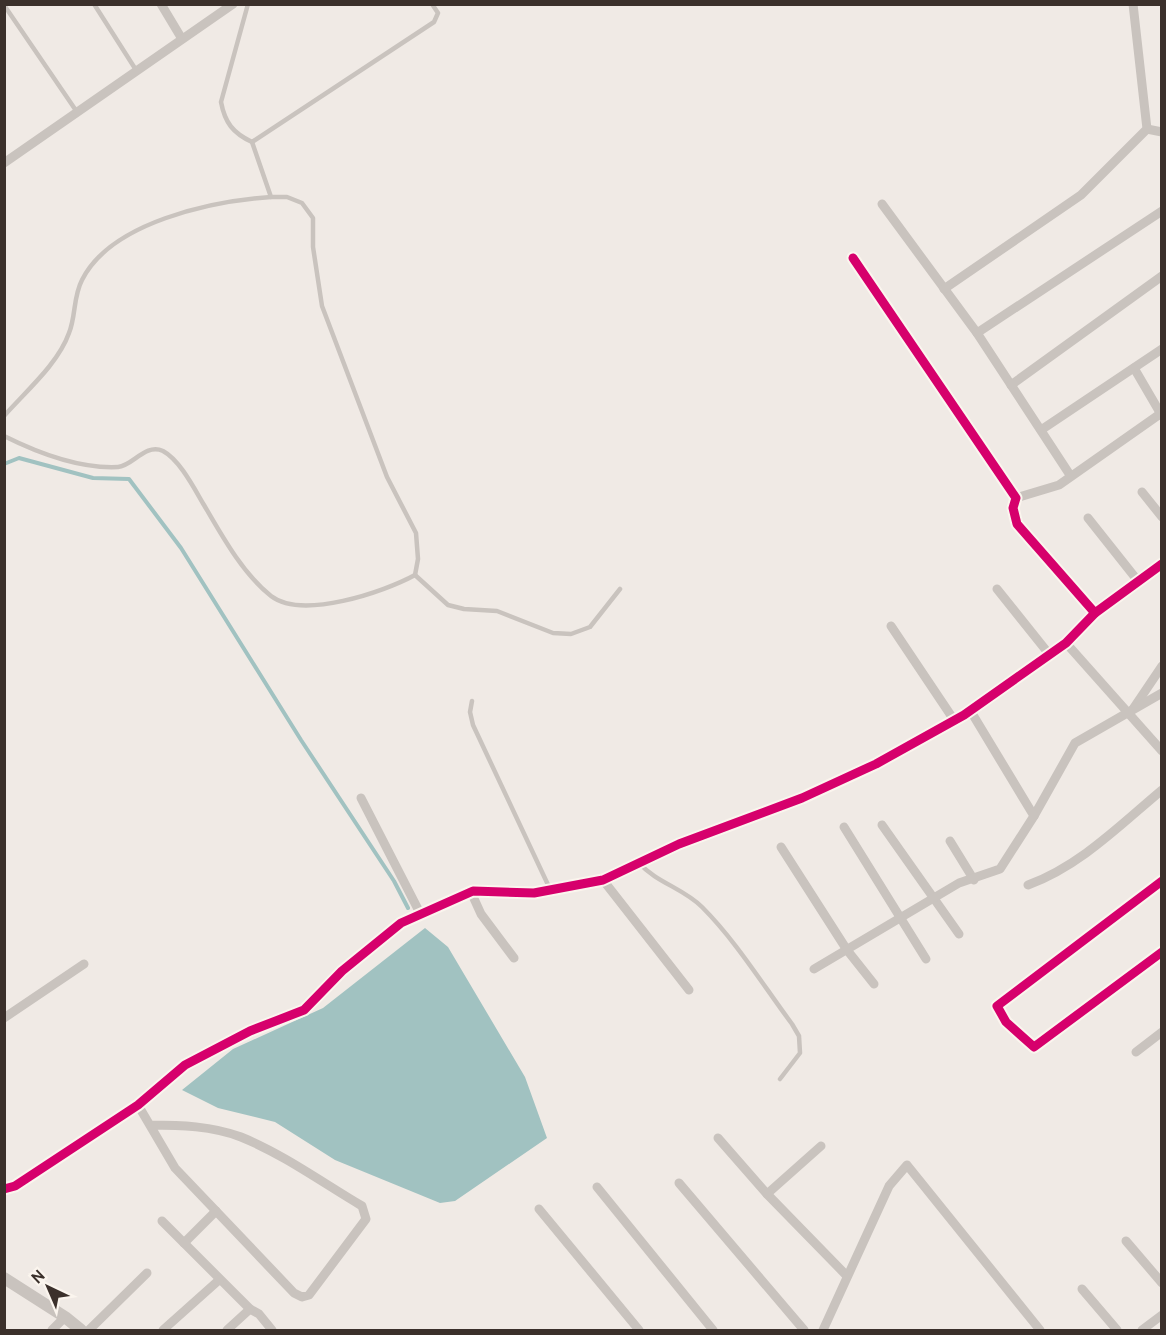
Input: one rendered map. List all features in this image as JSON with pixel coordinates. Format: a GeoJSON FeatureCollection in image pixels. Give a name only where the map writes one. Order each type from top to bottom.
{"type":"FeatureCollection","features":[{"type":"Feature","properties":{"kind":"street"},"geometry":{"type":"LineString","coordinates":[[161,4],[182,39]]}},
{"type":"Feature","properties":{"kind":"street"},"geometry":{"type":"LineString","coordinates":[[4,163],[233,4]]}},
{"type":"Feature","properties":{"kind":"street"},"geometry":{"type":"LineString","coordinates":[[1132,4],[1147,129]]}},
{"type":"Feature","properties":{"kind":"street"},"geometry":{"type":"LineString","coordinates":[[1147,129],[1161,132]]}},
{"type":"Feature","properties":{"kind":"street"},"geometry":{"type":"LineString","coordinates":[[944,289],[1081,195],[1147,129]]}},
{"type":"Feature","properties":{"kind":"street"},"geometry":{"type":"LineString","coordinates":[[882,204],[977,333],[1070,475]]}},
{"type":"Feature","properties":{"kind":"street"},"geometry":{"type":"LineString","coordinates":[[977,333],[1161,211]]}},
{"type":"Feature","properties":{"kind":"street"},"geometry":{"type":"LineString","coordinates":[[852,258],[1016,498]]}},
{"type":"Feature","properties":{"kind":"street"},"geometry":{"type":"LineString","coordinates":[[1011,385],[1161,276]]}},
{"type":"Feature","properties":{"kind":"street"},"geometry":{"type":"LineString","coordinates":[[1041,430],[1161,349]]}},
{"type":"Feature","properties":{"kind":"street"},"geometry":{"type":"LineString","coordinates":[[1016,498],[1051,489],[1161,415],[1134,368]]}},
{"type":"Feature","properties":{"kind":"street"},"geometry":{"type":"LineString","coordinates":[[1142,492],[1161,517]]}},
{"type":"Feature","properties":{"kind":"street"},"geometry":{"type":"LineString","coordinates":[[1016,498],[1013,508],[1017,524],[1095,613]]}},
{"type":"Feature","properties":{"kind":"street"},"geometry":{"type":"LineString","coordinates":[[1088,518],[1138,581]]}},
{"type":"Feature","properties":{"kind":"street"},"geometry":{"type":"LineString","coordinates":[[4,1188],[15,1186],[138,1105],[185,1065],[250,1031],[304,1010],[342,971],[401,923],[471,892],[534,893],[603,880],[639,863],[813,793],[876,764],[970,710],[1066,643],[1095,613],[1161,564]]}},
{"type":"Feature","properties":{"kind":"street"},"geometry":{"type":"LineString","coordinates":[[997,589],[1049,654]]}},
{"type":"Feature","properties":{"kind":"street"},"geometry":{"type":"LineString","coordinates":[[891,626],[954,720]]}},
{"type":"Feature","properties":{"kind":"street"},"geometry":{"type":"LineString","coordinates":[[1066,643],[1131,713],[1161,752]]}},
{"type":"Feature","properties":{"kind":"street"},"geometry":{"type":"LineString","coordinates":[[1131,713],[1161,666]]}},
{"type":"Feature","properties":{"kind":"street"},"geometry":{"type":"LineString","coordinates":[[814,969],[959,883],[1000,870],[1034,816],[1075,743],[1131,713],[1161,693]]}},
{"type":"Feature","properties":{"kind":"street"},"geometry":{"type":"LineString","coordinates":[[970,710],[1034,816]]}},
{"type":"Feature","properties":{"kind":"street"},"geometry":{"type":"LineString","coordinates":[[1028,885],[1048,878],[1080,858],[1161,790]]}},
{"type":"Feature","properties":{"kind":"street"},"geometry":{"type":"LineString","coordinates":[[361,798],[421,915]]}},
{"type":"Feature","properties":{"kind":"street"},"geometry":{"type":"LineString","coordinates":[[882,825],[932,899],[959,934]]}},
{"type":"Feature","properties":{"kind":"street"},"geometry":{"type":"LineString","coordinates":[[844,827],[926,959]]}},
{"type":"Feature","properties":{"kind":"street"},"geometry":{"type":"LineString","coordinates":[[950,841],[974,880]]}},
{"type":"Feature","properties":{"kind":"street"},"geometry":{"type":"LineString","coordinates":[[781,847],[797,876],[847,950],[874,984]]}},
{"type":"Feature","properties":{"kind":"street"},"geometry":{"type":"LineString","coordinates":[[603,880],[689,990]]}},
{"type":"Feature","properties":{"kind":"street"},"geometry":{"type":"LineString","coordinates":[[1161,881],[997,1006],[1006,1022],[1034,1047],[1161,952]]}},
{"type":"Feature","properties":{"kind":"street"},"geometry":{"type":"LineString","coordinates":[[471,892],[481,914],[514,958]]}},
{"type":"Feature","properties":{"kind":"street"},"geometry":{"type":"LineString","coordinates":[[4,1018],[84,964]]}},
{"type":"Feature","properties":{"kind":"street"},"geometry":{"type":"LineString","coordinates":[[1136,1052],[1161,1032]]}},
{"type":"Feature","properties":{"kind":"street"},"geometry":{"type":"LineString","coordinates":[[138,1105],[175,1168],[286,1286],[302,1297],[315,1288],[366,1219],[362,1206],[283,1159],[240,1137],[204,1128],[150,1125]]}},
{"type":"Feature","properties":{"kind":"street"},"geometry":{"type":"LineString","coordinates":[[718,1138],[767,1194],[847,1276]]}},
{"type":"Feature","properties":{"kind":"street"},"geometry":{"type":"LineString","coordinates":[[767,1194],[821,1146]]}},
{"type":"Feature","properties":{"kind":"street"},"geometry":{"type":"LineString","coordinates":[[823,1330],[889,1186],[907,1165],[1040,1330]]}},
{"type":"Feature","properties":{"kind":"street"},"geometry":{"type":"LineString","coordinates":[[679,1183],[804,1330]]}},
{"type":"Feature","properties":{"kind":"street"},"geometry":{"type":"LineString","coordinates":[[597,1187],[713,1330]]}},
{"type":"Feature","properties":{"kind":"street"},"geometry":{"type":"LineString","coordinates":[[539,1209],[639,1330]]}},
{"type":"Feature","properties":{"kind":"street"},"geometry":{"type":"LineString","coordinates":[[184,1243],[216,1211]]}},
{"type":"Feature","properties":{"kind":"street"},"geometry":{"type":"LineString","coordinates":[[162,1221],[250,1310],[259,1314],[272,1330]]}},
{"type":"Feature","properties":{"kind":"street"},"geometry":{"type":"LineString","coordinates":[[1126,1240],[1161,1283]]}},
{"type":"Feature","properties":{"kind":"street"},"geometry":{"type":"LineString","coordinates":[[88,1330],[147,1273]]}},
{"type":"Feature","properties":{"kind":"street"},"geometry":{"type":"LineString","coordinates":[[4,1278],[65,1317],[81,1330]]}},
{"type":"Feature","properties":{"kind":"street"},"geometry":{"type":"LineString","coordinates":[[162,1330],[219,1280]]}},
{"type":"Feature","properties":{"kind":"street"},"geometry":{"type":"LineString","coordinates":[[1082,1289],[1117,1330]]}},
{"type":"Feature","properties":{"kind":"street"},"geometry":{"type":"LineString","coordinates":[[227,1330],[250,1310]]}},
{"type":"Feature","properties":{"kind":"street"},"geometry":{"type":"LineString","coordinates":[[1142,1330],[1161,1315]]}},
{"type":"Feature","properties":{"kind":"street"},"geometry":{"type":"LineString","coordinates":[[52,1330],[65,1317]]}},
{"type":"Feature","properties":{"kind":"lane"},"geometry":{"type":"LineString","coordinates":[[94,4],[137,71]]}},
{"type":"Feature","properties":{"kind":"lane"},"geometry":{"type":"LineString","coordinates":[[248,4],[221,102],[224,117],[235,134],[252,142],[271,197]]}},
{"type":"Feature","properties":{"kind":"lane"},"geometry":{"type":"LineString","coordinates":[[252,142],[434,22],[438,13],[432,4]]}},
{"type":"Feature","properties":{"kind":"lane"},"geometry":{"type":"LineString","coordinates":[[4,5],[77,112]]}},
{"type":"Feature","properties":{"kind":"lane"},"geometry":{"type":"LineString","coordinates":[[4,416],[51,363],[69,334],[77,291],[83,278],[106,251],[154,221],[232,200],[287,197],[302,203],[313,218],[313,247],[322,306],[387,477],[416,533],[418,559],[414,575],[397,585],[331,604],[292,605],[272,597],[242,565],[186,474],[163,451],[150,450],[120,467],[82,464],[34,451],[4,436]]}},
{"type":"Feature","properties":{"kind":"lane"},"geometry":{"type":"LineString","coordinates":[[414,575],[448,605],[464,609],[497,611],[553,633],[571,634],[590,627],[620,589]]}},
{"type":"Feature","properties":{"kind":"lane"},"geometry":{"type":"LineString","coordinates":[[472,701],[470,712],[473,725],[550,889]]}},
{"type":"Feature","properties":{"kind":"lane"},"geometry":{"type":"LineString","coordinates":[[639,863],[650,875],[673,886],[702,906],[792,1024],[799,1036],[800,1053],[780,1079]]}},
{"type":"Feature","properties":{"kind":"water"},"geometry":{"type":"Polygon","coordinates":[[[425,928],[448,947],[525,1077],[547,1138],[455,1201],[440,1203],[335,1160],[275,1122],[218,1108],[182,1090],[233,1049],[323,1008],[425,928]]]}},
{"type":"Feature","properties":{"kind":"waterway"},"geometry":{"type":"LineString","coordinates":[[4,464],[19,458],[93,478],[129,479],[181,548],[301,740],[394,881],[408,908]]}},
{"type":"Feature","properties":{"kind":"cycle path"},"geometry":{"type":"LineString","coordinates":[[853,258],[1016,498],[1013,508],[1017,524],[1095,613]]}},
{"type":"Feature","properties":{"kind":"cycle path"},"geometry":{"type":"LineString","coordinates":[[4,1189],[15,1186],[138,1105],[185,1065],[250,1031],[304,1010],[342,971],[401,923],[473,891],[534,893],[603,880],[679,844],[802,798],[876,764],[964,715],[1066,643],[1095,613],[1162,564]]}},
{"type":"Feature","properties":{"kind":"cycle path"},"geometry":{"type":"LineString","coordinates":[[1162,881],[997,1006],[1006,1022],[1034,1047],[1162,952]]}}]}
